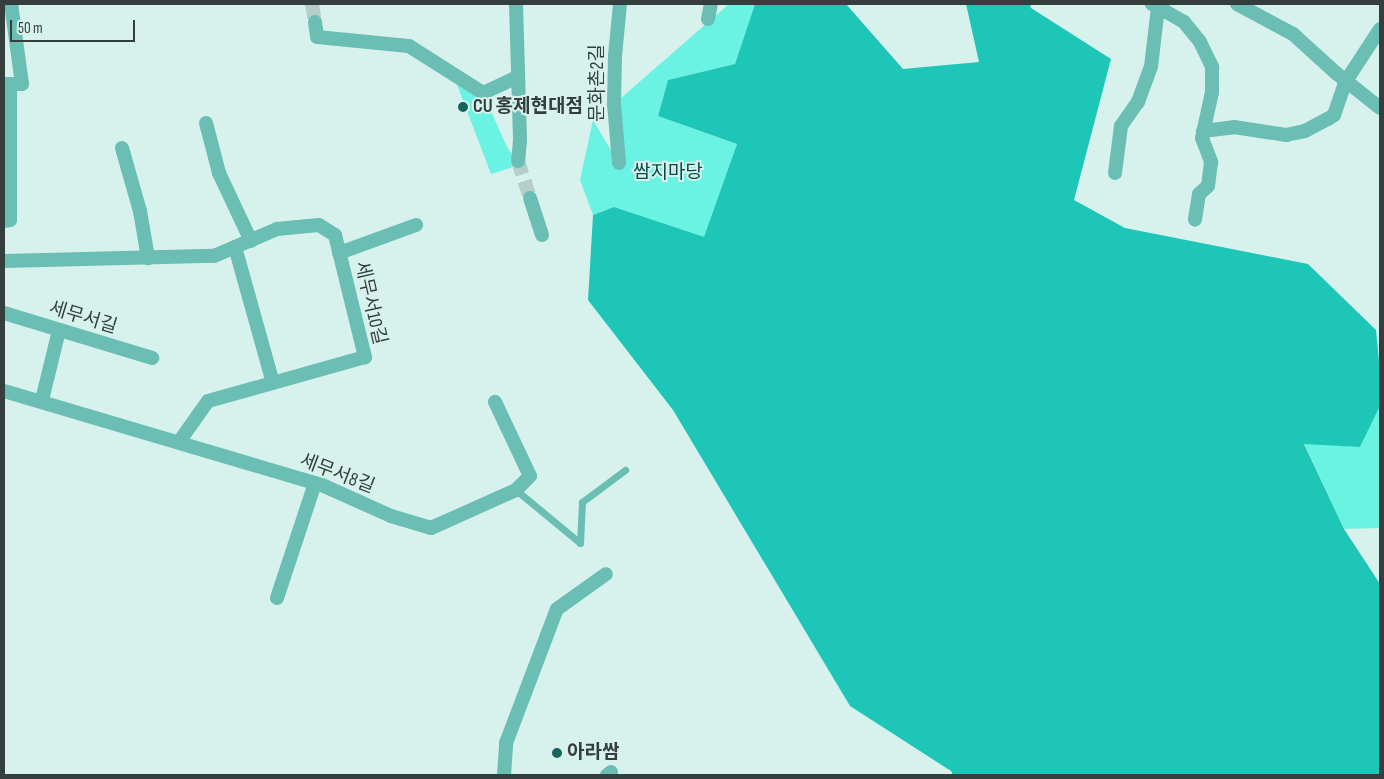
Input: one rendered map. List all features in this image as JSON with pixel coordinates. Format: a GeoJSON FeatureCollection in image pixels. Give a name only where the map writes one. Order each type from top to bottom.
{"type":"FeatureCollection","features":[{"type":"Feature","properties":{"kind":"street"},"geometry":{"type":"LineString","coordinates":[[4,220],[10,220],[7,84],[22,84],[11,4]]}},
{"type":"Feature","properties":{"kind":"street"},"geometry":{"type":"LineString","coordinates":[[516,4],[520,140],[518,161]]}},
{"type":"Feature","properties":{"kind":"street","name":"문화촌2길"},"geometry":{"type":"LineString","coordinates":[[619,164],[614,104],[615,56],[620,4]]}},
{"type":"Feature","properties":{"kind":"street"},"geometry":{"type":"LineString","coordinates":[[708,19],[711,4]]}},
{"type":"Feature","properties":{"kind":"street"},"geometry":{"type":"LineString","coordinates":[[1237,4],[1293,34],[1380,108]]}},
{"type":"Feature","properties":{"kind":"street"},"geometry":{"type":"LineString","coordinates":[[1116,173],[1121,126],[1138,102],[1151,66],[1155,6],[1184,22],[1200,42],[1212,67],[1212,92],[1202,138],[1211,162],[1208,186],[1199,194],[1194,220]]}},
{"type":"Feature","properties":{"kind":"street"},"geometry":{"type":"LineString","coordinates":[[315,22],[317,37],[409,46],[483,93],[518,77]]}},
{"type":"Feature","properties":{"kind":"street"},"geometry":{"type":"LineString","coordinates":[[1203,130],[1234,127],[1286,135],[1305,131],[1334,115],[1346,81],[1380,29]]}},
{"type":"Feature","properties":{"kind":"street"},"geometry":{"type":"LineString","coordinates":[[206,123],[220,173],[251,240]]}},
{"type":"Feature","properties":{"kind":"street"},"geometry":{"type":"LineString","coordinates":[[506,145],[520,140]]}},
{"type":"Feature","properties":{"kind":"street"},"geometry":{"type":"LineString","coordinates":[[122,148],[140,211],[148,258]]}},
{"type":"Feature","properties":{"kind":"street"},"geometry":{"type":"LineString","coordinates":[[530,198],[542,235]]}},
{"type":"Feature","properties":{"kind":"street","name":"세무서10길"},"geometry":{"type":"LineString","coordinates":[[4,261],[214,256],[277,229],[319,225],[335,235],[365,357],[208,401],[179,442]]}},
{"type":"Feature","properties":{"kind":"street","name":"세무서10길"},"geometry":{"type":"LineString","coordinates":[[340,253],[416,225]]}},
{"type":"Feature","properties":{"kind":"street"},"geometry":{"type":"LineString","coordinates":[[235,247],[272,383]]}},
{"type":"Feature","properties":{"kind":"street","name":"세무서길"},"geometry":{"type":"LineString","coordinates":[[4,312],[152,358]]}},
{"type":"Feature","properties":{"kind":"street"},"geometry":{"type":"LineString","coordinates":[[42,400],[59,330]]}},
{"type":"Feature","properties":{"kind":"street","name":"세무서8길"},"geometry":{"type":"LineString","coordinates":[[4,390],[315,483],[391,516],[431,528],[516,490]]}},
{"type":"Feature","properties":{"kind":"street"},"geometry":{"type":"LineString","coordinates":[[495,402],[530,476],[516,490]]}},
{"type":"Feature","properties":{"kind":"street"},"geometry":{"type":"LineString","coordinates":[[277,598],[315,483]]}},
{"type":"Feature","properties":{"kind":"street"},"geometry":{"type":"LineString","coordinates":[[504,775],[506,743],[557,608],[606,574]]}},
{"type":"Feature","properties":{"kind":"lane"},"geometry":{"type":"LineString","coordinates":[[516,490],[580,543],[582,502],[625,470]]}},
{"type":"Feature","properties":{"kind":"green space","name":"쌈지마당"},"geometry":{"type":"Polygon","coordinates":[[[729,4],[755,4],[735,64],[668,80],[658,116],[737,144],[704,238],[614,207],[593,215],[580,180],[593,120],[618,162],[614,104],[729,4]]]}},
{"type":"Feature","properties":{"kind":"green space"},"geometry":{"type":"Polygon","coordinates":[[[755,4],[846,4],[903,69],[979,62],[966,4],[1030,4],[1031,8],[1111,59],[1074,200],[1125,228],[1308,264],[1376,330],[1380,372],[1380,406],[1360,447],[1304,444],[1344,529],[1380,584],[1380,775],[953,775],[951,771],[850,706],[673,410],[588,300],[593,215],[614,207],[704,237],[737,144],[658,116],[668,80],[735,64],[755,4]]]}},
{"type":"Feature","properties":{"kind":"green space"},"geometry":{"type":"Polygon","coordinates":[[[456,82],[483,93],[506,145],[519,165],[491,174],[456,82]]]}},
{"type":"Feature","properties":{"kind":"green space"},"geometry":{"type":"Polygon","coordinates":[[[1380,406],[1380,528],[1344,529],[1304,443],[1360,447],[1380,406]]]}},
{"type":"Feature","properties":{"kind":"tunnel"},"geometry":{"type":"LineString","coordinates":[[312,4],[315,22]]}},
{"type":"Feature","properties":{"kind":"tunnel"},"geometry":{"type":"LineString","coordinates":[[518,161],[530,198]]}},
{"type":"Feature","properties":{"kind":"place","name":"CU 홍제현대점"},"geometry":{"type":"Point","coordinates":[463,107]}},
{"type":"Feature","properties":{"kind":"place","name":"아라쌈"},"geometry":{"type":"Point","coordinates":[557,753]}}]}
